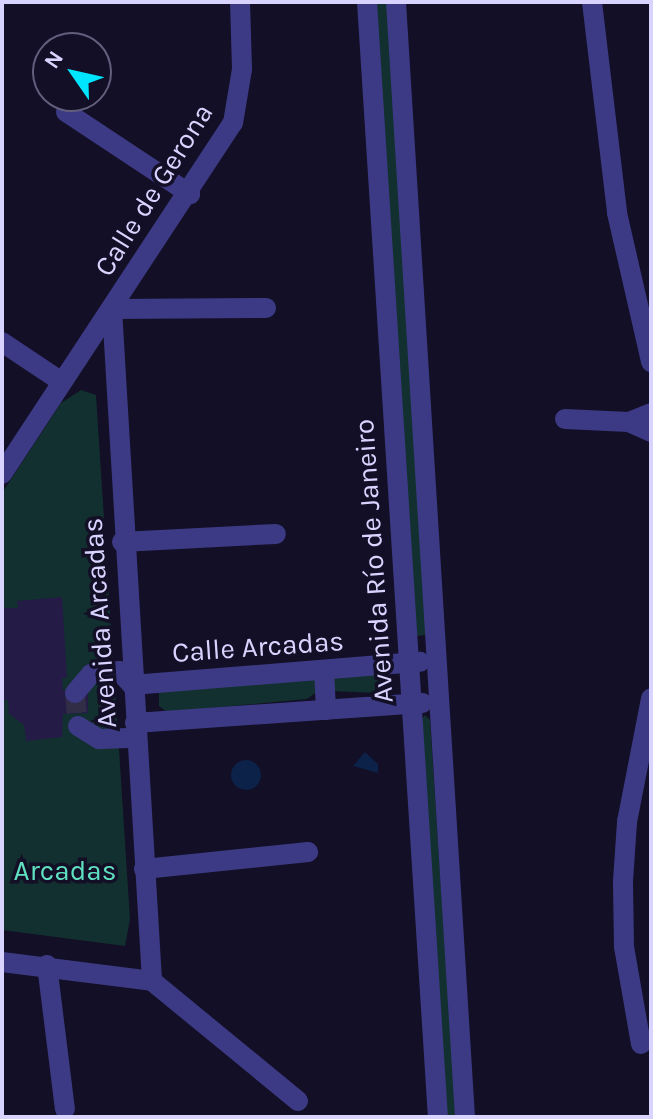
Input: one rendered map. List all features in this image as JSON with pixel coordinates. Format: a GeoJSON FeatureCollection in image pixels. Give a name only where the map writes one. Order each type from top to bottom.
{"type":"FeatureCollection","features":[{"type":"Feature","properties":{"kind":"street","name":"Calle de Gerona"},"geometry":{"type":"LineString","coordinates":[[112,309],[190,194],[233,123],[240,99],[240,2]]}},
{"type":"Feature","properties":{"kind":"street","name":"Avenida Río de Janeiro"},"geometry":{"type":"LineString","coordinates":[[367,2],[438,1117]]}},
{"type":"Feature","properties":{"kind":"street","name":"Avenida Río de Janeiro"},"geometry":{"type":"LineString","coordinates":[[396,2],[465,1117]]}},
{"type":"Feature","properties":{"kind":"street"},"geometry":{"type":"LineString","coordinates":[[592,2],[617,213],[651,362]]}},
{"type":"Feature","properties":{"kind":"street"},"geometry":{"type":"LineString","coordinates":[[66,112],[190,194]]}},
{"type":"Feature","properties":{"kind":"street"},"geometry":{"type":"LineString","coordinates":[[2,474],[112,309],[266,308]]}},
{"type":"Feature","properties":{"kind":"street","name":"Avenida Arcadas"},"geometry":{"type":"LineString","coordinates":[[112,309],[122,542],[152,981]]}},
{"type":"Feature","properties":{"kind":"street"},"geometry":{"type":"LineString","coordinates":[[2,342],[62,382]]}},
{"type":"Feature","properties":{"kind":"street"},"geometry":{"type":"LineString","coordinates":[[629,422],[651,413]]}},
{"type":"Feature","properties":{"kind":"street"},"geometry":{"type":"LineString","coordinates":[[565,419],[629,422],[651,432]]}},
{"type":"Feature","properties":{"kind":"street"},"geometry":{"type":"LineString","coordinates":[[122,542],[276,534]]}},
{"type":"Feature","properties":{"kind":"street","name":"Calle Arcadas"},"geometry":{"type":"LineString","coordinates":[[132,685],[436,661]]}},
{"type":"Feature","properties":{"kind":"street"},"geometry":{"type":"LineString","coordinates":[[324,670],[326,710]]}},
{"type":"Feature","properties":{"kind":"street"},"geometry":{"type":"LineString","coordinates":[[75,693],[91,674],[119,671],[132,685]]}},
{"type":"Feature","properties":{"kind":"street"},"geometry":{"type":"LineString","coordinates":[[641,1044],[624,947],[623,881],[627,822],[651,698]]}},
{"type":"Feature","properties":{"kind":"street"},"geometry":{"type":"LineString","coordinates":[[78,726],[99,739],[135,730],[439,702]]}},
{"type":"Feature","properties":{"kind":"street"},"geometry":{"type":"LineString","coordinates":[[144,869],[308,852]]}},
{"type":"Feature","properties":{"kind":"street"},"geometry":{"type":"LineString","coordinates":[[2,962],[47,965],[152,981],[298,1101]]}},
{"type":"Feature","properties":{"kind":"street"},"geometry":{"type":"LineString","coordinates":[[47,965],[65,1109]]}},
{"type":"Feature","properties":{"kind":"green space"},"geometry":{"type":"Polygon","coordinates":[[[374,2],[388,2],[426,635],[417,636],[374,2]]]}},
{"type":"Feature","properties":{"kind":"green space","name":"Arcadas"},"geometry":{"type":"Polygon","coordinates":[[[81,390],[96,395],[130,919],[125,946],[2,930],[2,493],[61,403],[81,390]]]}},
{"type":"Feature","properties":{"kind":"green space"},"geometry":{"type":"Polygon","coordinates":[[[380,668],[388,676],[386,688],[377,693],[330,691],[330,675],[380,668]]]}},
{"type":"Feature","properties":{"kind":"green space"},"geometry":{"type":"Polygon","coordinates":[[[317,678],[317,692],[307,699],[167,712],[159,706],[159,688],[317,678]]]}},
{"type":"Feature","properties":{"kind":"green space"},"geometry":{"type":"Polygon","coordinates":[[[425,715],[430,720],[456,1117],[447,1117],[421,720],[425,715]]]}},
{"type":"Feature","properties":{"kind":"water"},"geometry":{"type":"Polygon","coordinates":[[[365,752],[378,764],[378,773],[353,766],[365,752]]]}},
{"type":"Feature","properties":{"kind":"water"},"geometry":{"type":"Polygon","coordinates":[[[246,760],[257,764],[261,775],[257,786],[246,790],[235,786],[231,775],[235,764],[246,760]]]}},
{"type":"Feature","properties":{"kind":"building"},"geometry":{"type":"Polygon","coordinates":[[[62,597],[67,678],[62,678],[63,690],[88,689],[88,713],[63,714],[62,737],[26,741],[24,725],[9,714],[8,700],[2,700],[2,608],[18,608],[17,601],[62,597]]]}},
{"type":"Feature","properties":{"kind":"tunnel"},"geometry":{"type":"LineString","coordinates":[[75,693],[78,726]]}}]}
